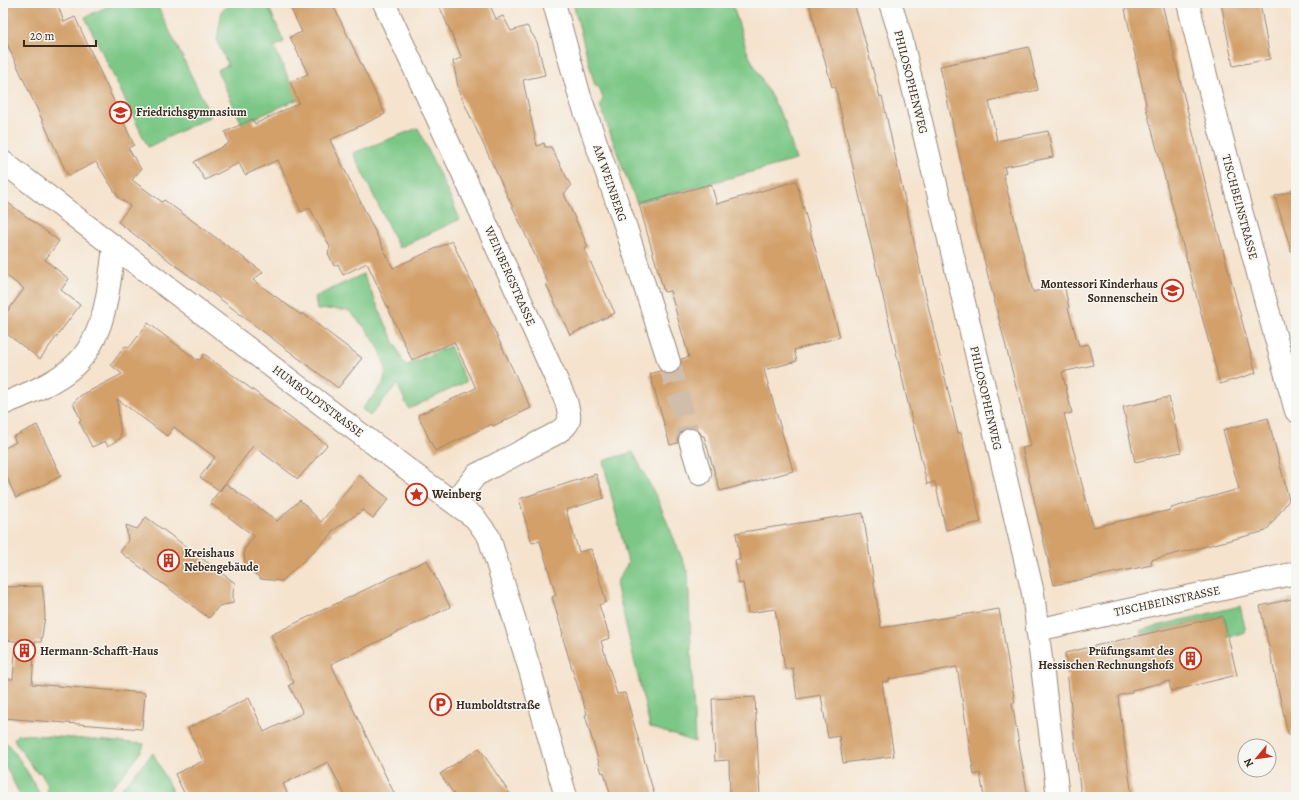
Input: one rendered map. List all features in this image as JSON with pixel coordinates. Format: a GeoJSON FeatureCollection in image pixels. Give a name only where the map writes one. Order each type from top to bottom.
{"type":"FeatureCollection","features":[{"type":"Feature","properties":{"kind":"street","name":"WEINBERGSTRASSE"},"geometry":{"type":"LineString","coordinates":[[384,3],[488,226],[566,401],[570,417],[566,427],[555,434],[476,475],[454,502]]}},
{"type":"Feature","properties":{"kind":"street","name":"AM WEINBERG"},"geometry":{"type":"LineString","coordinates":[[554,3],[580,97],[625,225],[669,362]]}},
{"type":"Feature","properties":{"kind":"street","name":"PHILOSOPHENWEG"},"geometry":{"type":"LineString","coordinates":[[890,3],[901,37],[1033,593],[1058,797]]}},
{"type":"Feature","properties":{"kind":"street","name":"TISCHBEINSTRASSE"},"geometry":{"type":"LineString","coordinates":[[1188,3],[1210,95],[1242,216],[1296,411]]}},
{"type":"Feature","properties":{"kind":"street","name":"HUMBOLDTSTRASSE"},"geometry":{"type":"LineString","coordinates":[[3,162],[385,452],[475,518],[489,537],[530,670],[566,797]]}},
{"type":"Feature","properties":{"kind":"street"},"geometry":{"type":"LineString","coordinates":[[3,404],[48,384],[72,367],[89,348],[101,321],[109,285],[114,246]]}},
{"type":"Feature","properties":{"kind":"street"},"geometry":{"type":"LineString","coordinates":[[690,440],[700,474]]}},
{"type":"Feature","properties":{"kind":"street","name":"TISCHBEINSTRASSE"},"geometry":{"type":"LineString","coordinates":[[1037,630],[1296,573]]}},
{"type":"Feature","properties":{"kind":"green space"},"geometry":{"type":"Polygon","coordinates":[[[115,3],[156,3],[211,116],[148,147],[85,17],[115,3]]]}},
{"type":"Feature","properties":{"kind":"green space"},"geometry":{"type":"Polygon","coordinates":[[[236,3],[267,3],[284,42],[274,47],[298,99],[242,124],[217,70],[228,65],[217,41],[222,10],[236,3]]]}},
{"type":"Feature","properties":{"kind":"green space"},"geometry":{"type":"Polygon","coordinates":[[[573,3],[732,3],[748,54],[785,122],[796,160],[637,203],[600,105],[603,99],[599,87],[595,86],[573,3]]]}},
{"type":"Feature","properties":{"kind":"green space"},"geometry":{"type":"Polygon","coordinates":[[[418,128],[460,219],[399,248],[353,153],[418,128]]]}},
{"type":"Feature","properties":{"kind":"green space"},"geometry":{"type":"Polygon","coordinates":[[[363,274],[405,366],[450,346],[466,382],[409,409],[397,384],[370,416],[362,409],[383,384],[386,369],[380,350],[367,330],[349,311],[333,309],[317,310],[315,297],[363,274]]]}},
{"type":"Feature","properties":{"kind":"green space"},"geometry":{"type":"Polygon","coordinates":[[[633,452],[658,500],[688,573],[695,742],[650,727],[616,583],[628,563],[603,461],[633,452]]]}},
{"type":"Feature","properties":{"kind":"green space"},"geometry":{"type":"Polygon","coordinates":[[[1240,606],[1246,632],[1228,637],[1223,616],[1142,634],[1141,630],[1240,606]]]}},
{"type":"Feature","properties":{"kind":"green space"},"geometry":{"type":"Polygon","coordinates":[[[22,734],[144,744],[132,764],[101,797],[50,797],[46,788],[48,786],[40,772],[37,773],[16,743],[14,738],[17,735],[22,734]]]}},
{"type":"Feature","properties":{"kind":"green space"},"geometry":{"type":"Polygon","coordinates":[[[3,739],[24,767],[41,797],[21,797],[3,761],[3,739]]]}},
{"type":"Feature","properties":{"kind":"green space"},"geometry":{"type":"Polygon","coordinates":[[[153,753],[175,797],[114,797],[153,753]]]}},
{"type":"Feature","properties":{"kind":"building"},"geometry":{"type":"Polygon","coordinates":[[[3,3],[57,3],[64,22],[75,17],[134,145],[128,148],[141,169],[132,180],[162,202],[164,200],[263,272],[253,280],[301,315],[302,313],[362,358],[338,388],[118,222],[130,206],[119,198],[96,162],[68,176],[3,35],[3,3]]]}},
{"type":"Feature","properties":{"kind":"building"},"geometry":{"type":"Polygon","coordinates":[[[288,3],[332,3],[385,114],[330,140],[393,268],[452,241],[531,408],[493,426],[492,424],[435,451],[418,415],[476,388],[454,342],[412,360],[367,263],[343,275],[338,264],[334,266],[328,253],[330,247],[310,208],[301,212],[278,160],[245,175],[239,163],[205,180],[194,162],[229,143],[225,132],[252,119],[255,124],[299,103],[290,82],[308,74],[290,37],[302,32],[288,3]]]}},
{"type":"Feature","properties":{"kind":"building"},"geometry":{"type":"Polygon","coordinates":[[[438,3],[489,3],[496,19],[503,16],[511,31],[527,26],[537,42],[545,75],[523,80],[537,146],[544,143],[545,147],[551,147],[571,186],[564,194],[588,247],[584,249],[615,313],[570,335],[546,284],[548,283],[459,92],[453,61],[462,58],[438,3]]]}},
{"type":"Feature","properties":{"kind":"building"},"geometry":{"type":"Polygon","coordinates":[[[809,3],[854,3],[880,97],[882,96],[929,310],[958,433],[961,433],[981,522],[946,530],[935,482],[927,484],[835,86],[832,87],[809,3]]]}},
{"type":"Feature","properties":{"kind":"building"},"geometry":{"type":"Polygon","coordinates":[[[1162,3],[1210,202],[1256,373],[1220,384],[1145,104],[1125,9],[1162,3]]]}},
{"type":"Feature","properties":{"kind":"building"},"geometry":{"type":"Polygon","coordinates":[[[1221,3],[1260,3],[1270,59],[1233,66],[1221,3]]]}},
{"type":"Feature","properties":{"kind":"building"},"geometry":{"type":"Polygon","coordinates":[[[1029,47],[1038,90],[989,101],[997,141],[1048,131],[1053,157],[1004,167],[1006,173],[1003,174],[1033,292],[1064,284],[1068,308],[1079,346],[1088,344],[1093,365],[1062,372],[1072,413],[1064,414],[1093,527],[1171,510],[1171,508],[1239,489],[1223,430],[1268,418],[1289,500],[1266,531],[1151,560],[1152,565],[1054,585],[1022,448],[1031,446],[968,196],[940,66],[1029,47]]]}},
{"type":"Feature","properties":{"kind":"building"},"geometry":{"type":"Polygon","coordinates":[[[796,181],[840,337],[794,350],[797,361],[764,370],[793,471],[720,491],[704,436],[702,436],[699,431],[693,428],[687,428],[681,432],[678,437],[678,443],[670,445],[650,374],[660,371],[666,374],[673,374],[681,365],[681,359],[689,357],[670,291],[664,292],[639,204],[711,184],[717,204],[796,181]]]}},
{"type":"Feature","properties":{"kind":"building"},"geometry":{"type":"Polygon","coordinates":[[[1296,190],[1296,250],[1291,251],[1275,196],[1296,190]]]}},
{"type":"Feature","properties":{"kind":"building"},"geometry":{"type":"Polygon","coordinates":[[[3,199],[59,241],[45,260],[69,279],[61,290],[80,305],[40,359],[3,331],[3,317],[24,289],[3,273],[3,199]]]}},
{"type":"Feature","properties":{"kind":"building"},"geometry":{"type":"Polygon","coordinates":[[[148,323],[197,360],[200,360],[204,354],[327,445],[298,479],[253,446],[220,491],[200,477],[215,457],[174,427],[167,436],[117,399],[121,438],[108,446],[105,441],[92,447],[79,421],[81,420],[73,403],[80,396],[122,374],[111,365],[125,346],[129,348],[148,323]]]}},
{"type":"Feature","properties":{"kind":"building"},"geometry":{"type":"Polygon","coordinates":[[[1169,397],[1181,452],[1135,462],[1123,407],[1169,397]]]}},
{"type":"Feature","properties":{"kind":"building"},"geometry":{"type":"Polygon","coordinates":[[[37,425],[61,476],[16,498],[3,469],[3,449],[16,442],[13,437],[37,425]]]}},
{"type":"Feature","properties":{"kind":"building"},"geometry":{"type":"Polygon","coordinates":[[[596,474],[604,498],[566,510],[579,552],[591,549],[606,602],[599,605],[610,638],[601,641],[617,694],[625,693],[655,797],[611,797],[604,772],[602,773],[585,715],[587,714],[562,635],[563,634],[552,597],[556,595],[540,541],[532,543],[519,499],[596,474]]]}},
{"type":"Feature","properties":{"kind":"building"},"geometry":{"type":"Polygon","coordinates":[[[359,475],[389,499],[373,518],[363,510],[331,532],[332,534],[282,581],[261,579],[245,566],[244,550],[254,536],[210,503],[225,483],[277,521],[300,500],[321,522],[359,475]]]}},
{"type":"Feature","properties":{"kind":"building"},"geometry":{"type":"Polygon","coordinates":[[[863,513],[881,628],[999,609],[1015,703],[1012,703],[1028,797],[984,797],[980,773],[974,775],[957,667],[889,679],[889,681],[882,682],[894,756],[843,763],[839,736],[828,738],[821,695],[797,699],[793,668],[785,669],[775,609],[748,613],[743,583],[739,584],[735,560],[740,560],[736,533],[863,513]]]}},
{"type":"Feature","properties":{"kind":"building"},"geometry":{"type":"Polygon","coordinates":[[[146,517],[235,583],[233,603],[219,606],[209,618],[120,552],[128,541],[126,525],[137,529],[146,517]]]}},
{"type":"Feature","properties":{"kind":"building"},"geometry":{"type":"Polygon","coordinates":[[[427,560],[450,607],[331,664],[396,797],[346,797],[328,762],[283,784],[289,797],[186,797],[175,774],[203,761],[188,728],[249,698],[264,732],[303,713],[289,685],[294,683],[271,635],[427,560]]]}},
{"type":"Feature","properties":{"kind":"building","name":"Hermann-Schafft-Haus"},"geometry":{"type":"Polygon","coordinates":[[[42,586],[45,617],[41,642],[35,642],[32,684],[145,693],[142,729],[3,718],[3,682],[8,682],[8,679],[13,679],[16,641],[3,640],[3,587],[42,586]]]}},
{"type":"Feature","properties":{"kind":"building"},"geometry":{"type":"Polygon","coordinates":[[[1296,598],[1296,733],[1288,734],[1260,606],[1296,598]]]}},
{"type":"Feature","properties":{"kind":"building"},"geometry":{"type":"Polygon","coordinates":[[[1223,616],[1237,675],[1171,691],[1169,681],[1132,690],[1132,692],[1118,696],[1132,797],[1081,797],[1065,653],[1223,616]]]}},
{"type":"Feature","properties":{"kind":"building"},"geometry":{"type":"Polygon","coordinates":[[[755,697],[760,797],[730,797],[729,760],[715,761],[712,699],[755,697]]]}},
{"type":"Feature","properties":{"kind":"building"},"geometry":{"type":"Polygon","coordinates":[[[479,748],[512,797],[456,797],[440,774],[479,748]]]}},
{"type":"Feature","properties":{"kind":"tunnel"},"geometry":{"type":"LineString","coordinates":[[669,362],[690,440]]}},
{"type":"Feature","properties":{"kind":"place","name":"Friedrichsgymnasium"},"geometry":{"type":"Point","coordinates":[120,112]}},
{"type":"Feature","properties":{"kind":"place","name":"Montessori Kinderhaus Sonnenschein"},"geometry":{"type":"Point","coordinates":[1173,291]}},
{"type":"Feature","properties":{"kind":"place","name":"Weinberg"},"geometry":{"type":"Point","coordinates":[417,494]}},
{"type":"Feature","properties":{"kind":"place","name":"Kreishaus Nebengebäude"},"geometry":{"type":"Point","coordinates":[168,560]}},
{"type":"Feature","properties":{"kind":"place","name":"Hermann-Schafft-Haus"},"geometry":{"type":"Point","coordinates":[25,651]}},
{"type":"Feature","properties":{"kind":"place","name":"Prüfungsamt des Hessischen Rechnungshofs"},"geometry":{"type":"Point","coordinates":[1190,658]}},
{"type":"Feature","properties":{"kind":"place","name":"Humboldtstraße"},"geometry":{"type":"Point","coordinates":[441,705]}}]}
